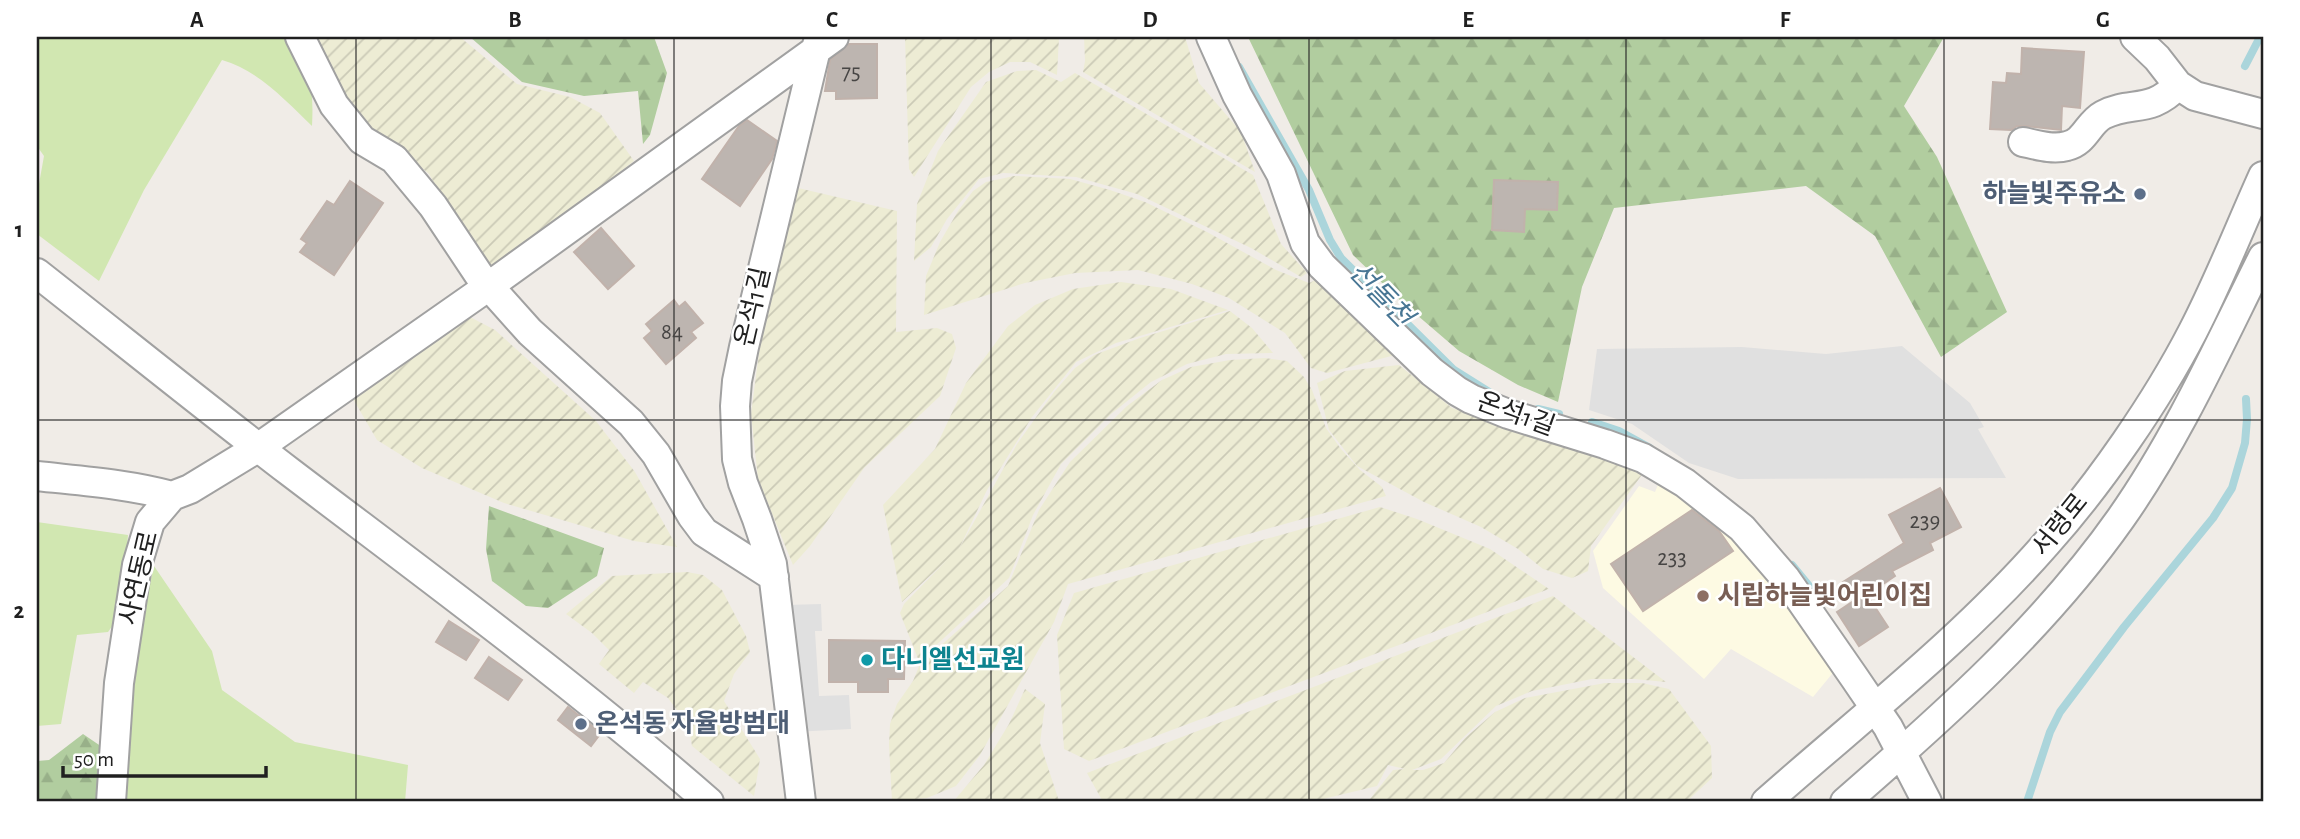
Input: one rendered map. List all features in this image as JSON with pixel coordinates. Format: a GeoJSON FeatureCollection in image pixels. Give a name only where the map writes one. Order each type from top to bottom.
{"type":"FeatureCollection","features":[{"type":"Feature","properties":{"kind":"street"},"geometry":{"type":"LineString","coordinates":[[300,37],[334,105],[362,140],[394,159],[433,206],[479,275],[530,332],[631,423],[656,454],[692,516],[705,532],[774,577]]}},
{"type":"Feature","properties":{"kind":"street","name":"온석1길"},"geometry":{"type":"LineString","coordinates":[[1211,37],[1237,95],[1281,174],[1305,243],[1341,285],[1432,372],[1471,399],[1507,414],[1625,450],[1671,474],[1703,496],[1756,542],[1778,568],[1881,717],[1927,802]]}},
{"type":"Feature","properties":{"kind":"street"},"geometry":{"type":"LineString","coordinates":[[2135,37],[2157,58],[2178,85],[2195,96],[2263,114]]}},
{"type":"Feature","properties":{"kind":"street"},"geometry":{"type":"LineString","coordinates":[[172,496],[190,489],[259,447],[489,286],[823,41]]}},
{"type":"Feature","properties":{"kind":"street","name":"온석1길"},"geometry":{"type":"LineString","coordinates":[[801,802],[774,577],[769,553],[737,459],[735,416],[737,381],[769,236],[823,41]]}},
{"type":"Feature","properties":{"kind":"street"},"geometry":{"type":"LineString","coordinates":[[2023,142],[2056,148],[2069,146],[2082,138],[2104,115],[2150,105],[2178,85]]}},
{"type":"Feature","properties":{"kind":"street","name":"서령로"},"geometry":{"type":"LineString","coordinates":[[1766,802],[1881,717],[2049,542],[2157,393],[2194,329],[2263,176]]}},
{"type":"Feature","properties":{"kind":"street","name":"서령로"},"geometry":{"type":"LineString","coordinates":[[1845,802],[1936,723],[1999,660],[2060,594],[2121,517],[2158,461],[2263,257]]}},
{"type":"Feature","properties":{"kind":"street"},"geometry":{"type":"LineString","coordinates":[[37,273],[603,712],[709,802]]}},
{"type":"Feature","properties":{"kind":"street","name":"사연동로"},"geometry":{"type":"LineString","coordinates":[[37,476],[105,483],[172,496],[150,523],[137,565],[119,683],[111,802]]}},
{"type":"Feature","properties":{"kind":"street"},"geometry":{"type":"LineString","coordinates":[[1965,628],[1999,660]]}},
{"type":"Feature","properties":{"kind":"shaded area"},"geometry":{"type":"Polygon","coordinates":[[[1902,346],[1970,403],[1984,427],[1978,429],[2006,478],[1738,479],[1689,463],[1632,424],[1589,410],[1597,349],[1742,347],[1826,354],[1902,346]]]}},
{"type":"Feature","properties":{"kind":"shaded area","name":"시립하늘빛어린이집"},"geometry":{"type":"Polygon","coordinates":[[[1659,482],[1716,509],[1841,663],[1813,697],[1731,649],[1704,679],[1603,588],[1593,551],[1639,486],[1655,492],[1659,482]]]}},
{"type":"Feature","properties":{"kind":"shaded area"},"geometry":{"type":"Polygon","coordinates":[[[821,604],[822,631],[815,631],[819,696],[849,695],[851,729],[793,732],[786,605],[821,604]]]}},
{"type":"Feature","properties":{"kind":"green space"},"geometry":{"type":"Polygon","coordinates":[[[37,37],[290,37],[309,79],[312,126],[259,79],[222,60],[144,190],[99,281],[37,234],[37,195],[44,156],[37,146],[37,37]]]}},
{"type":"Feature","properties":{"kind":"green space"},"geometry":{"type":"Polygon","coordinates":[[[312,37],[460,37],[517,84],[570,97],[600,113],[634,161],[488,274],[429,174],[396,145],[360,123],[312,37]]]}},
{"type":"Feature","properties":{"kind":"green space"},"geometry":{"type":"Polygon","coordinates":[[[470,37],[654,37],[667,73],[650,135],[643,144],[638,91],[584,96],[522,82],[470,37]]]}},
{"type":"Feature","properties":{"kind":"green space"},"geometry":{"type":"Polygon","coordinates":[[[905,37],[1059,37],[1057,75],[1030,62],[1010,62],[989,72],[971,87],[914,177],[909,169],[905,37]]]}},
{"type":"Feature","properties":{"kind":"green space"},"geometry":{"type":"Polygon","coordinates":[[[1084,37],[1185,37],[1199,83],[1241,132],[1255,172],[1083,72],[1084,37]]]}},
{"type":"Feature","properties":{"kind":"green space"},"geometry":{"type":"Polygon","coordinates":[[[1248,37],[1944,37],[1904,106],[1937,157],[2007,312],[1941,357],[1875,236],[1806,186],[1614,208],[1582,287],[1558,402],[1518,385],[1459,351],[1353,255],[1248,37]]]}},
{"type":"Feature","properties":{"kind":"green space"},"geometry":{"type":"Polygon","coordinates":[[[1036,70],[1061,82],[1075,73],[1253,175],[1281,244],[1307,273],[1301,277],[1251,248],[1137,194],[1076,177],[1003,173],[979,179],[947,219],[931,247],[914,261],[917,204],[938,151],[986,82],[1017,71],[1036,70]]]}},
{"type":"Feature","properties":{"kind":"green space"},"geometry":{"type":"Polygon","coordinates":[[[1014,176],[1070,179],[1110,190],[1145,202],[1276,270],[1309,283],[1322,277],[1395,355],[1327,373],[1311,368],[1285,333],[1229,298],[1192,284],[1138,270],[1075,273],[1025,283],[924,315],[926,276],[940,242],[958,211],[973,191],[986,182],[1014,176]]]}},
{"type":"Feature","properties":{"kind":"green space"},"geometry":{"type":"Polygon","coordinates":[[[798,188],[897,211],[896,332],[937,328],[952,334],[956,348],[940,396],[864,468],[810,546],[793,565],[758,479],[751,414],[762,330],[798,188]]]}},
{"type":"Feature","properties":{"kind":"green space"},"geometry":{"type":"Polygon","coordinates":[[[1121,282],[1171,289],[1228,310],[1116,343],[1076,362],[1032,417],[987,490],[959,549],[1017,444],[1054,392],[1075,368],[1094,355],[1230,311],[1252,328],[1273,353],[1226,354],[1187,364],[1151,382],[1111,414],[1061,464],[1033,515],[1009,578],[919,661],[900,613],[904,604],[947,560],[902,602],[883,505],[935,449],[966,383],[1008,326],[1035,305],[1073,289],[1121,282]]]}},
{"type":"Feature","properties":{"kind":"green space"},"geometry":{"type":"Polygon","coordinates":[[[470,317],[495,330],[596,421],[635,472],[677,547],[634,541],[504,503],[422,468],[377,440],[349,392],[470,317]]]}},
{"type":"Feature","properties":{"kind":"green space"},"geometry":{"type":"Polygon","coordinates":[[[1265,358],[1287,361],[1304,377],[1312,390],[1326,428],[1360,470],[1382,487],[1386,496],[1068,584],[1054,622],[980,755],[956,786],[927,798],[892,801],[890,724],[897,704],[913,681],[920,664],[1008,586],[1039,510],[1070,462],[1127,406],[1162,380],[1191,367],[1230,360],[1265,358]]]}},
{"type":"Feature","properties":{"kind":"green space"},"geometry":{"type":"Polygon","coordinates":[[[1399,365],[1452,408],[1646,469],[1591,546],[1588,571],[1572,578],[1543,569],[1518,549],[1481,527],[1424,502],[1357,466],[1329,430],[1317,383],[1345,371],[1399,365]]]}},
{"type":"Feature","properties":{"kind":"green space"},"geometry":{"type":"Polygon","coordinates":[[[489,506],[604,548],[597,576],[548,608],[526,606],[492,581],[486,549],[489,506]]]}},
{"type":"Feature","properties":{"kind":"green space"},"geometry":{"type":"Polygon","coordinates":[[[1380,507],[1490,549],[1549,589],[1089,761],[1064,749],[1057,635],[1074,593],[1380,507]]]}},
{"type":"Feature","properties":{"kind":"green space"},"geometry":{"type":"Polygon","coordinates":[[[37,522],[128,535],[121,614],[108,632],[77,635],[61,724],[37,726],[37,522]]]}},
{"type":"Feature","properties":{"kind":"green space"},"geometry":{"type":"Polygon","coordinates":[[[154,566],[212,651],[222,690],[295,742],[408,765],[405,802],[126,802],[127,679],[154,566]]]}},
{"type":"Feature","properties":{"kind":"green space"},"geometry":{"type":"Polygon","coordinates":[[[687,572],[703,575],[722,590],[746,636],[750,652],[734,674],[724,701],[760,759],[754,796],[692,746],[689,727],[668,698],[643,682],[634,693],[599,664],[609,650],[592,633],[566,614],[612,576],[687,572]]]}},
{"type":"Feature","properties":{"kind":"green space"},"geometry":{"type":"Polygon","coordinates":[[[1553,596],[1666,682],[1592,679],[1532,691],[1496,706],[1441,759],[1412,770],[1423,770],[1444,763],[1465,738],[1495,712],[1525,698],[1605,683],[1642,683],[1669,689],[1711,746],[1712,778],[1686,802],[1371,802],[1370,799],[1393,770],[1405,769],[1388,765],[1377,786],[1319,800],[1103,802],[1087,773],[1553,596]]]}},
{"type":"Feature","properties":{"kind":"green space"},"geometry":{"type":"Polygon","coordinates":[[[1025,689],[1045,704],[1040,743],[1058,798],[1062,802],[953,802],[984,765],[1009,724],[1025,689]]]}},
{"type":"Feature","properties":{"kind":"green space"},"geometry":{"type":"Polygon","coordinates":[[[83,734],[108,751],[101,802],[37,802],[37,761],[49,760],[83,734]]]}},
{"type":"Feature","properties":{"kind":"building"},"geometry":{"type":"Polygon","coordinates":[[[849,44],[877,44],[877,98],[836,99],[836,91],[825,91],[830,60],[849,44]]]}},
{"type":"Feature","properties":{"kind":"building"},"geometry":{"type":"Polygon","coordinates":[[[2022,48],[2084,52],[2080,108],[2062,106],[2061,130],[2026,126],[2017,126],[2011,130],[1990,129],[1993,82],[2006,83],[2007,73],[2021,74],[2022,48]]]}},
{"type":"Feature","properties":{"kind":"building"},"geometry":{"type":"Polygon","coordinates":[[[747,120],[777,141],[772,159],[740,206],[702,179],[739,126],[747,120]]]}},
{"type":"Feature","properties":{"kind":"building"},"geometry":{"type":"Polygon","coordinates":[[[1494,180],[1558,182],[1557,210],[1525,209],[1524,232],[1492,230],[1494,180]]]}},
{"type":"Feature","properties":{"kind":"building"},"geometry":{"type":"Polygon","coordinates":[[[350,181],[383,203],[334,275],[300,252],[307,243],[301,239],[327,201],[334,205],[350,181]]]}},
{"type":"Feature","properties":{"kind":"building"},"geometry":{"type":"Polygon","coordinates":[[[601,228],[634,266],[608,289],[574,252],[601,228]]]}},
{"type":"Feature","properties":{"kind":"building"},"geometry":{"type":"Polygon","coordinates":[[[674,300],[679,307],[685,302],[703,323],[691,332],[696,338],[666,364],[644,338],[652,331],[646,324],[674,300]]]}},
{"type":"Feature","properties":{"kind":"building"},"geometry":{"type":"Polygon","coordinates":[[[1940,488],[1961,527],[1930,543],[1933,550],[1892,571],[1895,576],[1867,595],[1888,627],[1859,646],[1837,612],[1855,600],[1843,582],[1904,543],[1889,515],[1940,488]]]}},
{"type":"Feature","properties":{"kind":"building","name":"시립하늘빛어린이집"},"geometry":{"type":"Polygon","coordinates":[[[1692,510],[1719,531],[1733,551],[1643,611],[1611,564],[1692,510]]]}},
{"type":"Feature","properties":{"kind":"building"},"geometry":{"type":"Polygon","coordinates":[[[449,621],[479,640],[466,660],[436,642],[449,621]]]}},
{"type":"Feature","properties":{"kind":"building","name":"다니엘선교원"},"geometry":{"type":"Polygon","coordinates":[[[829,640],[905,641],[904,679],[888,679],[888,692],[858,692],[858,682],[829,682],[829,640]]]}},
{"type":"Feature","properties":{"kind":"building"},"geometry":{"type":"Polygon","coordinates":[[[489,657],[522,680],[508,700],[475,678],[489,657]]]}},
{"type":"Feature","properties":{"kind":"building","name":"온석동 자율방범대"},"geometry":{"type":"Polygon","coordinates":[[[568,707],[601,733],[591,746],[558,720],[568,707]]]}},
{"type":"Feature","properties":{"kind":"waterway"},"geometry":{"type":"LineString","coordinates":[[2245,66],[2260,37]]}},
{"type":"Feature","properties":{"kind":"waterway","name":"선돌천"},"geometry":{"type":"LineString","coordinates":[[1239,67],[1309,190],[1330,240],[1341,258],[1454,370],[1489,392]]}},
{"type":"Feature","properties":{"kind":"waterway"},"geometry":{"type":"LineString","coordinates":[[2027,802],[2050,732],[2060,712],[2124,627],[2213,518],[2232,488],[2245,443],[2246,399]]}},
{"type":"Feature","properties":{"kind":"waterway","name":"선돌천"},"geometry":{"type":"LineString","coordinates":[[1538,409],[1559,414]]}},
{"type":"Feature","properties":{"kind":"waterway","name":"선돌천"},"geometry":{"type":"LineString","coordinates":[[1592,422],[1619,431],[1650,448]]}},
{"type":"Feature","properties":{"kind":"waterway","name":"선돌천"},"geometry":{"type":"LineString","coordinates":[[1792,565],[1819,598]]}},
{"type":"Feature","properties":{"kind":"place","name":"하늘빛주유소"},"geometry":{"type":"Point","coordinates":[2140,194]}},
{"type":"Feature","properties":{"kind":"place","name":"시립하늘빛어린이집"},"geometry":{"type":"Point","coordinates":[1703,596]}},
{"type":"Feature","properties":{"kind":"place","name":"다니엘선교원"},"geometry":{"type":"Point","coordinates":[867,660]}},
{"type":"Feature","properties":{"kind":"place","name":"온석동 자율방범대"},"geometry":{"type":"Point","coordinates":[581,724]}}]}
